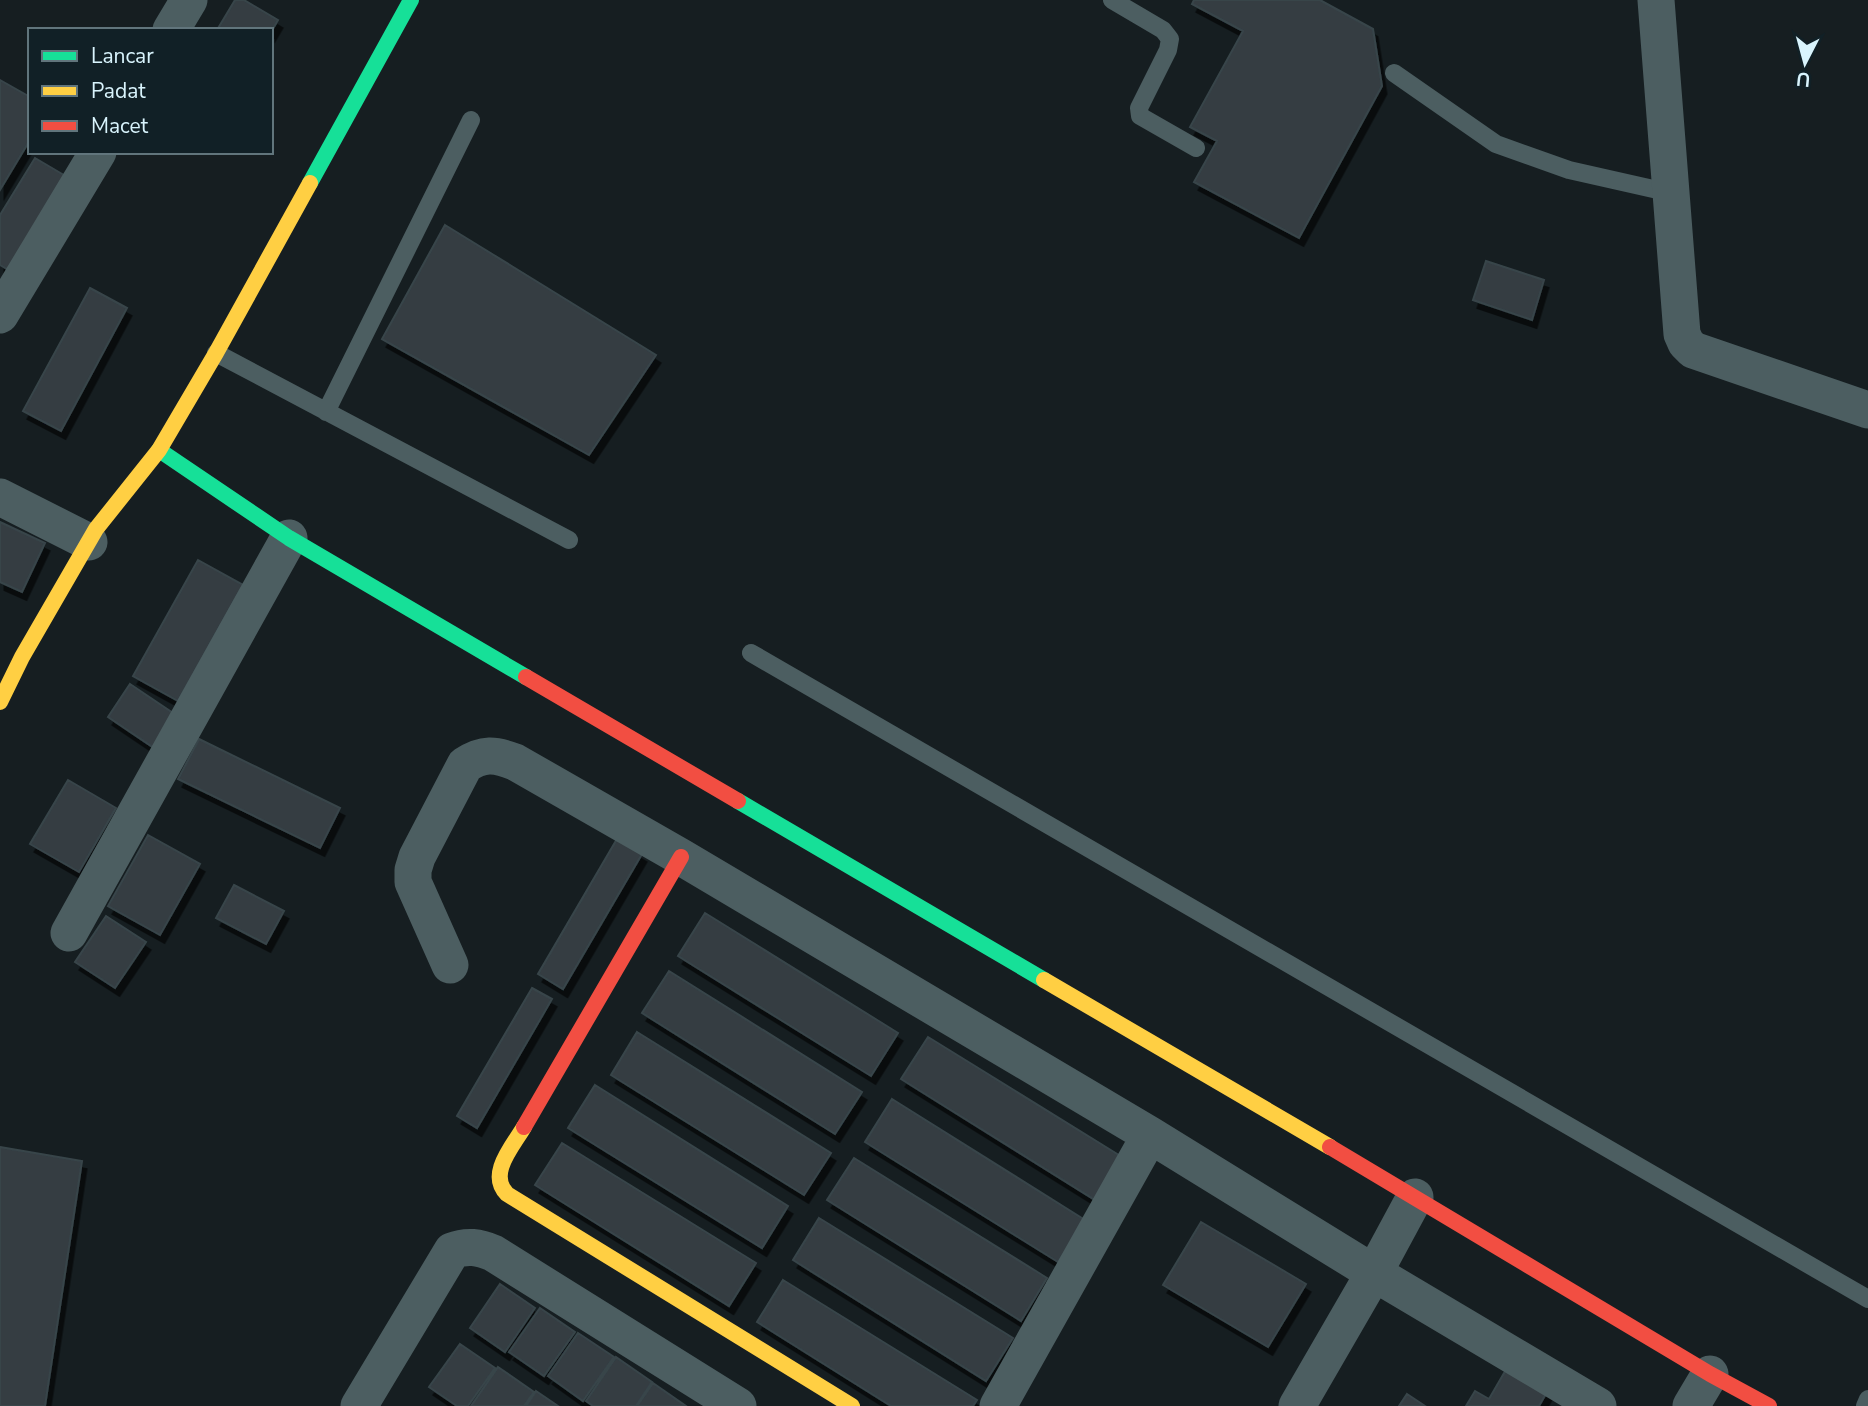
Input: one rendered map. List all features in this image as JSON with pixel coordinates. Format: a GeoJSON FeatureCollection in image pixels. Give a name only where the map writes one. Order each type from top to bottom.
{"type":"FeatureCollection","features":[{"type":"Feature","properties":{"kind":"street"},"geometry":{"type":"LineString","coordinates":[[172,28],[189,0]]}},
{"type":"Feature","properties":{"kind":"street"},"geometry":{"type":"LineString","coordinates":[[0,702],[22,657],[96,530],[159,450],[216,353],[411,0]]}},
{"type":"Feature","properties":{"kind":"street"},"geometry":{"type":"LineString","coordinates":[[1656,0],[1682,334],[1686,343],[1693,350],[1868,410]]}},
{"type":"Feature","properties":{"kind":"street"},"geometry":{"type":"LineString","coordinates":[[0,315],[97,154]]}},
{"type":"Feature","properties":{"kind":"street"},"geometry":{"type":"LineString","coordinates":[[159,450],[289,538],[1415,1197],[1710,1374],[1769,1406]]}},
{"type":"Feature","properties":{"kind":"street"},"geometry":{"type":"LineString","coordinates":[[0,498],[89,542]]}},
{"type":"Feature","properties":{"kind":"street"},"geometry":{"type":"LineString","coordinates":[[69,933],[289,538]]}},
{"type":"Feature","properties":{"kind":"street"},"geometry":{"type":"LineString","coordinates":[[450,965],[413,882],[413,870],[465,765],[476,757],[502,756],[681,857],[1150,1135],[1374,1273],[1598,1406]]}},
{"type":"Feature","properties":{"kind":"street"},"geometry":{"type":"LineString","coordinates":[[681,857],[499,1170],[499,1185],[507,1194],[852,1406]]}},
{"type":"Feature","properties":{"kind":"street"},"geometry":{"type":"LineString","coordinates":[[998,1406],[1150,1135]]}},
{"type":"Feature","properties":{"kind":"street"},"geometry":{"type":"LineString","coordinates":[[1297,1406],[1415,1197]]}},
{"type":"Feature","properties":{"kind":"street"},"geometry":{"type":"LineString","coordinates":[[374,1400],[452,1251],[472,1247],[493,1253],[738,1406]]}},
{"type":"Feature","properties":{"kind":"street"},"geometry":{"type":"LineString","coordinates":[[1691,1406],[1710,1374]]}},
{"type":"Feature","properties":{"kind":"lane"},"geometry":{"type":"LineString","coordinates":[[1112,0],[1163,30],[1170,38],[1168,50],[1139,108],[1140,117],[1196,148]]}},
{"type":"Feature","properties":{"kind":"lane"},"geometry":{"type":"LineString","coordinates":[[1394,72],[1496,144],[1569,170],[1671,193]]}},
{"type":"Feature","properties":{"kind":"lane"},"geometry":{"type":"LineString","coordinates":[[327,412],[471,120]]}},
{"type":"Feature","properties":{"kind":"lane"},"geometry":{"type":"LineString","coordinates":[[216,353],[569,540]]}},
{"type":"Feature","properties":{"kind":"lane"},"geometry":{"type":"LineString","coordinates":[[751,653],[1868,1299]]}},
{"type":"Feature","properties":{"kind":"lane"},"geometry":{"type":"LineString","coordinates":[[1864,1406],[1868,1399]]}},
{"type":"Feature","properties":{"kind":"building"},"geometry":{"type":"Polygon","coordinates":[[[235,0],[244,0],[278,20],[273,29],[218,28],[235,0]]]}},
{"type":"Feature","properties":{"kind":"building"},"geometry":{"type":"Polygon","coordinates":[[[1194,0],[1320,0],[1373,29],[1382,86],[1299,238],[1194,182],[1217,141],[1190,127],[1243,31],[1192,4],[1194,0]]]}},
{"type":"Feature","properties":{"kind":"building"},"geometry":{"type":"Polygon","coordinates":[[[0,80],[28,96],[28,143],[0,190],[0,80]]]}},
{"type":"Feature","properties":{"kind":"building"},"geometry":{"type":"Polygon","coordinates":[[[35,158],[74,181],[17,275],[0,265],[0,215],[35,158]]]}},
{"type":"Feature","properties":{"kind":"building"},"geometry":{"type":"Polygon","coordinates":[[[445,225],[656,355],[589,455],[382,339],[445,225]]]}},
{"type":"Feature","properties":{"kind":"building"},"geometry":{"type":"Polygon","coordinates":[[[1486,261],[1544,280],[1532,320],[1473,300],[1486,261]]]}},
{"type":"Feature","properties":{"kind":"building"},"geometry":{"type":"Polygon","coordinates":[[[90,288],[127,308],[61,431],[23,411],[90,288]]]}},
{"type":"Feature","properties":{"kind":"building"},"geometry":{"type":"Polygon","coordinates":[[[0,522],[45,543],[22,592],[0,582],[0,522]]]}},
{"type":"Feature","properties":{"kind":"building"},"geometry":{"type":"Polygon","coordinates":[[[198,560],[243,585],[178,701],[133,676],[198,560]]]}},
{"type":"Feature","properties":{"kind":"building"},"geometry":{"type":"Polygon","coordinates":[[[130,684],[179,717],[157,750],[108,717],[130,684]]]}},
{"type":"Feature","properties":{"kind":"building"},"geometry":{"type":"Polygon","coordinates":[[[199,739],[340,808],[320,848],[178,779],[199,739]]]}},
{"type":"Feature","properties":{"kind":"building"},"geometry":{"type":"Polygon","coordinates":[[[68,780],[116,808],[79,872],[30,844],[68,780]]]}},
{"type":"Feature","properties":{"kind":"building"},"geometry":{"type":"Polygon","coordinates":[[[148,835],[200,864],[160,935],[108,906],[148,835]]]}},
{"type":"Feature","properties":{"kind":"building"},"geometry":{"type":"Polygon","coordinates":[[[617,839],[642,854],[563,989],[538,974],[617,839]]]}},
{"type":"Feature","properties":{"kind":"building"},"geometry":{"type":"Polygon","coordinates":[[[234,885],[284,911],[266,944],[216,918],[234,885]]]}},
{"type":"Feature","properties":{"kind":"building"},"geometry":{"type":"Polygon","coordinates":[[[705,913],[898,1033],[871,1076],[678,956],[705,913]]]}},
{"type":"Feature","properties":{"kind":"building"},"geometry":{"type":"Polygon","coordinates":[[[106,916],[146,942],[115,988],[75,962],[106,916]]]}},
{"type":"Feature","properties":{"kind":"building"},"geometry":{"type":"Polygon","coordinates":[[[669,971],[862,1092],[835,1134],[642,1013],[669,971]]]}},
{"type":"Feature","properties":{"kind":"building"},"geometry":{"type":"Polygon","coordinates":[[[532,988],[552,999],[477,1128],[457,1116],[532,988]]]}},
{"type":"Feature","properties":{"kind":"building"},"geometry":{"type":"Polygon","coordinates":[[[637,1032],[831,1153],[804,1195],[611,1075],[637,1032]]]}},
{"type":"Feature","properties":{"kind":"building"},"geometry":{"type":"Polygon","coordinates":[[[928,1037],[1122,1157],[1095,1200],[901,1079],[928,1037]]]}},
{"type":"Feature","properties":{"kind":"building"},"geometry":{"type":"Polygon","coordinates":[[[595,1085],[788,1206],[762,1248],[568,1128],[595,1085]]]}},
{"type":"Feature","properties":{"kind":"building"},"geometry":{"type":"Polygon","coordinates":[[[892,1099],[1085,1220],[1058,1262],[865,1142],[892,1099]]]}},
{"type":"Feature","properties":{"kind":"building"},"geometry":{"type":"Polygon","coordinates":[[[562,1143],[756,1263],[729,1306],[535,1185],[562,1143]]]}},
{"type":"Feature","properties":{"kind":"building"},"geometry":{"type":"Polygon","coordinates":[[[0,1147],[82,1161],[45,1406],[0,1406],[0,1147]]]}},
{"type":"Feature","properties":{"kind":"building"},"geometry":{"type":"Polygon","coordinates":[[[854,1158],[1047,1278],[1021,1321],[827,1200],[854,1158]]]}},
{"type":"Feature","properties":{"kind":"building"},"geometry":{"type":"Polygon","coordinates":[[[819,1218],[1013,1338],[986,1381],[793,1260],[819,1218]]]}},
{"type":"Feature","properties":{"kind":"building"},"geometry":{"type":"Polygon","coordinates":[[[1201,1222],[1306,1284],[1268,1347],[1163,1285],[1201,1222]]]}},
{"type":"Feature","properties":{"kind":"building"},"geometry":{"type":"Polygon","coordinates":[[[783,1280],[977,1400],[973,1406],[891,1406],[757,1322],[783,1280]]]}},
{"type":"Feature","properties":{"kind":"building"},"geometry":{"type":"Polygon","coordinates":[[[500,1284],[535,1308],[505,1352],[470,1328],[500,1284]]]}},
{"type":"Feature","properties":{"kind":"building"},"geometry":{"type":"Polygon","coordinates":[[[540,1308],[575,1332],[544,1376],[509,1352],[540,1308]]]}},
{"type":"Feature","properties":{"kind":"building"},"geometry":{"type":"Polygon","coordinates":[[[578,1333],[614,1357],[583,1401],[548,1376],[578,1333]]]}},
{"type":"Feature","properties":{"kind":"building"},"geometry":{"type":"Polygon","coordinates":[[[460,1344],[495,1368],[468,1406],[457,1406],[429,1387],[460,1344]]]}},
{"type":"Feature","properties":{"kind":"building"},"geometry":{"type":"Polygon","coordinates":[[[616,1357],[652,1382],[636,1406],[593,1406],[586,1401],[616,1357]]]}},
{"type":"Feature","properties":{"kind":"building"},"geometry":{"type":"Polygon","coordinates":[[[498,1367],[534,1392],[524,1406],[471,1406],[498,1367]]]}},
{"type":"Feature","properties":{"kind":"building"},"geometry":{"type":"Polygon","coordinates":[[[1507,1368],[1547,1392],[1539,1406],[1466,1406],[1475,1391],[1489,1399],[1507,1368]]]}},
{"type":"Feature","properties":{"kind":"building"},"geometry":{"type":"Polygon","coordinates":[[[653,1383],[686,1406],[637,1406],[653,1383]]]}},
{"type":"Feature","properties":{"kind":"building"},"geometry":{"type":"Polygon","coordinates":[[[536,1391],[558,1406],[526,1406],[536,1391]]]}},
{"type":"Feature","properties":{"kind":"building"},"geometry":{"type":"Polygon","coordinates":[[[1407,1394],[1425,1406],[1399,1406],[1407,1394]]]}},
{"type":"Feature","properties":{"kind":"traffic: fast"},"geometry":{"type":"LineString","coordinates":[[310,183],[411,0]]}},
{"type":"Feature","properties":{"kind":"traffic: fast"},"geometry":{"type":"LineString","coordinates":[[159,450],[289,538],[526,677]]}},
{"type":"Feature","properties":{"kind":"traffic: fast"},"geometry":{"type":"LineString","coordinates":[[738,801],[1044,980]]}},
{"type":"Feature","properties":{"kind":"traffic: slow"},"geometry":{"type":"LineString","coordinates":[[0,702],[22,657],[96,529],[159,450],[310,183]]}},
{"type":"Feature","properties":{"kind":"traffic: slow"},"geometry":{"type":"LineString","coordinates":[[1044,980],[1330,1147]]}},
{"type":"Feature","properties":{"kind":"traffic: slow"},"geometry":{"type":"LineString","coordinates":[[524,1127],[501,1169],[500,1178],[507,1194],[852,1406]]}},
{"type":"Feature","properties":{"kind":"traffic: jam"},"geometry":{"type":"LineString","coordinates":[[526,677],[738,801]]}},
{"type":"Feature","properties":{"kind":"traffic: jam"},"geometry":{"type":"LineString","coordinates":[[524,1127],[681,857]]}},
{"type":"Feature","properties":{"kind":"traffic: jam"},"geometry":{"type":"LineString","coordinates":[[1330,1147],[1710,1374],[1769,1406]]}}]}
